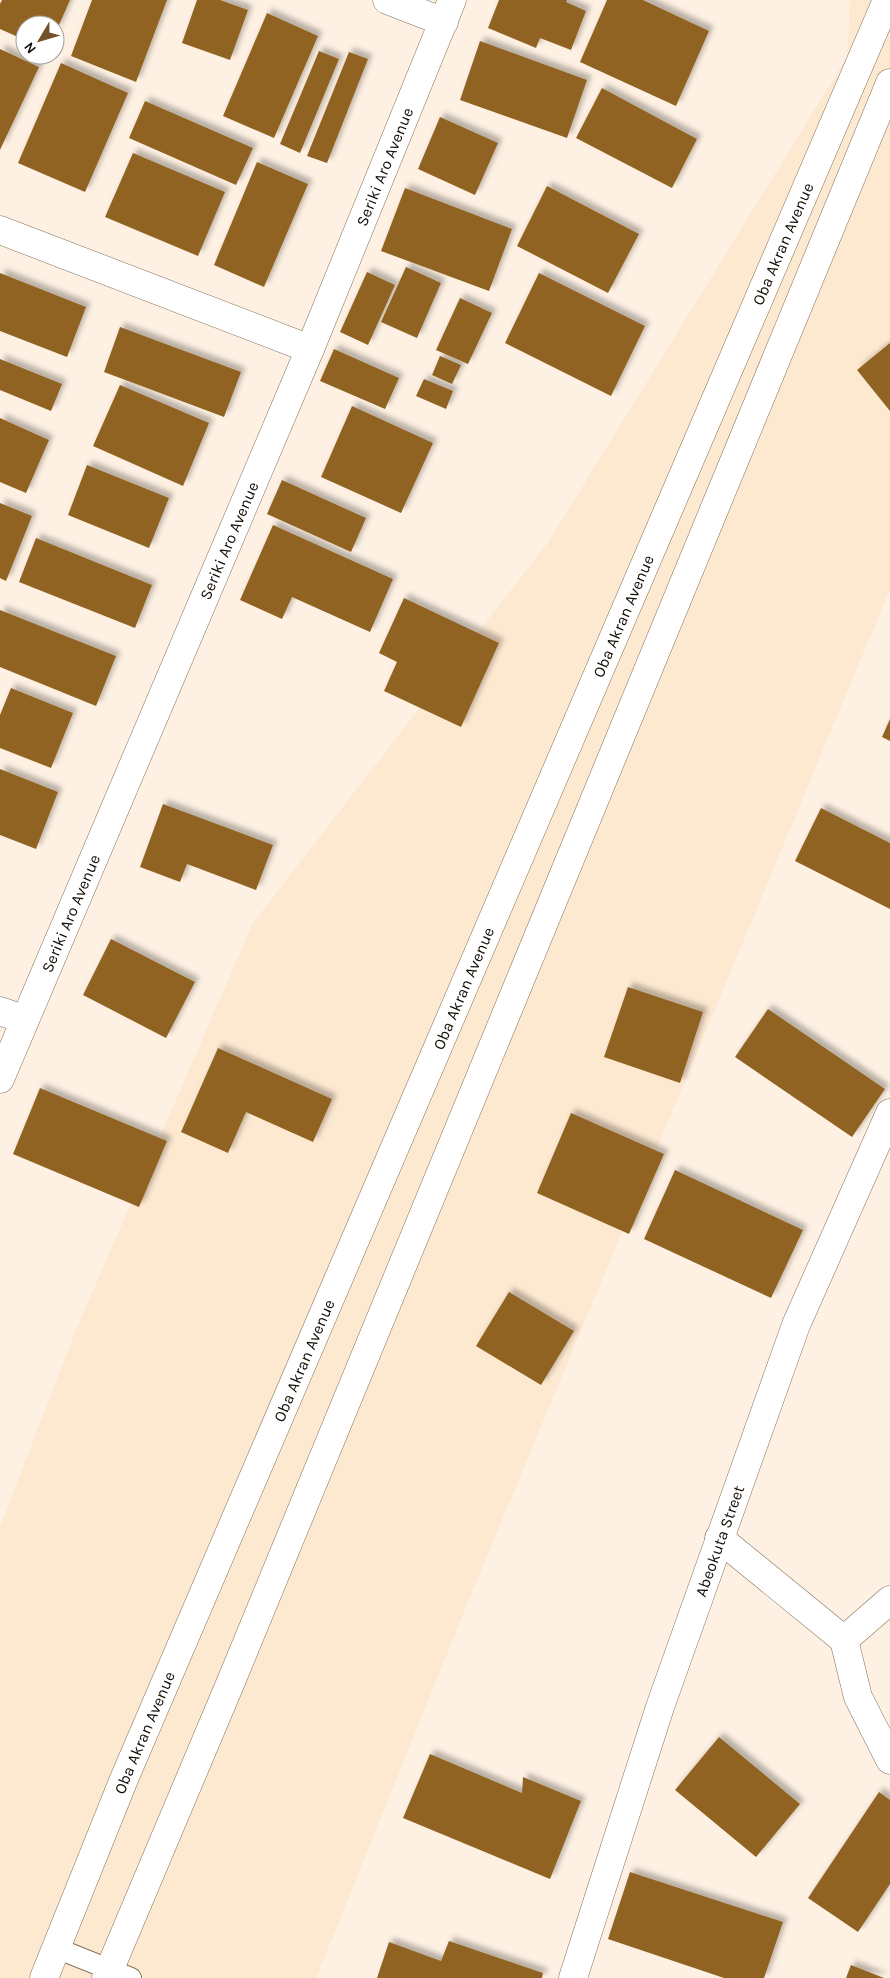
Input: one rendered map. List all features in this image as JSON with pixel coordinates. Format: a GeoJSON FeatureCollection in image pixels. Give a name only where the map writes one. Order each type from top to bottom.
{"type":"FeatureCollection","features":[{"type":"Feature","properties":{"kind":"main road"},"geometry":{"type":"LineString","coordinates":[[387,0],[448,11]]}},
{"type":"Feature","properties":{"kind":"main road"},"geometry":{"type":"LineString","coordinates":[[860,66],[873,0]]}},
{"type":"Feature","properties":{"kind":"main road","name":"Oba Akran Avenue"},"geometry":{"type":"LineString","coordinates":[[44,1978],[124,1779],[887,0]]}},
{"type":"Feature","properties":{"kind":"main road","name":"Seriki Aro Avenue"},"geometry":{"type":"LineString","coordinates":[[0,1079],[310,349],[448,11]]}},
{"type":"Feature","properties":{"kind":"main road"},"geometry":{"type":"LineString","coordinates":[[116,1975],[234,1675],[890,83]]}},
{"type":"Feature","properties":{"kind":"main road"},"geometry":{"type":"LineString","coordinates":[[0,230],[310,349]]}},
{"type":"Feature","properties":{"kind":"main road"},"geometry":{"type":"LineString","coordinates":[[0,1011],[25,1020]]}},
{"type":"Feature","properties":{"kind":"main road","name":"Abeokuta Street"},"geometry":{"type":"LineString","coordinates":[[573,1978],[660,1707],[796,1325],[890,1113]]}},
{"type":"Feature","properties":{"kind":"main road"},"geometry":{"type":"LineString","coordinates":[[719,1538],[844,1640],[858,1697],[890,1760]]}},
{"type":"Feature","properties":{"kind":"main road"},"geometry":{"type":"LineString","coordinates":[[844,1640],[890,1600]]}},
{"type":"Feature","properties":{"kind":"lane"},"geometry":{"type":"LineString","coordinates":[[56,1948],[116,1975]]}},
{"type":"Feature","properties":{"kind":"shaded area"},"geometry":{"type":"Polygon","coordinates":[[[850,0],[890,0],[890,589],[470,1597],[316,1978],[0,1978],[0,1527],[75,1332],[253,923],[549,541],[847,57],[850,0]]]}},
{"type":"Feature","properties":{"kind":"building"},"geometry":{"type":"Polygon","coordinates":[[[2,0],[70,0],[63,15],[15,15],[15,36],[0,29],[0,4],[2,0]]]}},
{"type":"Feature","properties":{"kind":"building"},"geometry":{"type":"Polygon","coordinates":[[[92,0],[167,0],[136,82],[71,56],[92,0]]]}},
{"type":"Feature","properties":{"kind":"building"},"geometry":{"type":"Polygon","coordinates":[[[197,0],[220,0],[248,10],[230,60],[182,43],[197,0]]]}},
{"type":"Feature","properties":{"kind":"building"},"geometry":{"type":"Polygon","coordinates":[[[499,0],[567,0],[566,2],[586,11],[571,50],[540,38],[536,48],[488,28],[499,0]]]}},
{"type":"Feature","properties":{"kind":"building"},"geometry":{"type":"Polygon","coordinates":[[[607,0],[643,0],[709,31],[676,106],[580,62],[607,0]]]}},
{"type":"Feature","properties":{"kind":"building"},"geometry":{"type":"Polygon","coordinates":[[[267,13],[318,36],[274,138],[223,116],[267,13]]]}},
{"type":"Feature","properties":{"kind":"building"},"geometry":{"type":"Polygon","coordinates":[[[480,41],[587,80],[567,138],[460,100],[480,41]]]}},
{"type":"Feature","properties":{"kind":"building"},"geometry":{"type":"Polygon","coordinates":[[[0,49],[15,56],[15,65],[35,65],[39,67],[0,150],[0,49]]]}},
{"type":"Feature","properties":{"kind":"building"},"geometry":{"type":"Polygon","coordinates":[[[319,51],[339,59],[300,153],[280,144],[319,51]]]}},
{"type":"Feature","properties":{"kind":"building"},"geometry":{"type":"Polygon","coordinates":[[[349,52],[368,59],[327,163],[307,156],[349,52]]]}},
{"type":"Feature","properties":{"kind":"building"},"geometry":{"type":"Polygon","coordinates":[[[60,65],[65,65],[128,93],[85,192],[18,163],[60,65]]]}},
{"type":"Feature","properties":{"kind":"building"},"geometry":{"type":"Polygon","coordinates":[[[602,88],[697,139],[672,188],[576,138],[602,88]]]}},
{"type":"Feature","properties":{"kind":"building"},"geometry":{"type":"Polygon","coordinates":[[[145,101],[253,148],[236,185],[129,138],[145,101]]]}},
{"type":"Feature","properties":{"kind":"building"},"geometry":{"type":"Polygon","coordinates":[[[440,117],[498,143],[475,195],[418,169],[440,117]]]}},
{"type":"Feature","properties":{"kind":"building"},"geometry":{"type":"Polygon","coordinates":[[[133,153],[225,192],[198,256],[105,217],[133,153]]]}},
{"type":"Feature","properties":{"kind":"building"},"geometry":{"type":"Polygon","coordinates":[[[257,162],[308,184],[264,287],[214,265],[257,162]]]}},
{"type":"Feature","properties":{"kind":"building"},"geometry":{"type":"Polygon","coordinates":[[[547,186],[639,234],[608,293],[517,246],[547,186]]]}},
{"type":"Feature","properties":{"kind":"building"},"geometry":{"type":"Polygon","coordinates":[[[405,188],[512,229],[489,291],[381,251],[405,188]]]}},
{"type":"Feature","properties":{"kind":"building"},"geometry":{"type":"Polygon","coordinates":[[[406,267],[441,283],[417,338],[381,322],[406,267]]]}},
{"type":"Feature","properties":{"kind":"building"},"geometry":{"type":"Polygon","coordinates":[[[367,272],[395,285],[368,345],[340,332],[367,272]]]}},
{"type":"Feature","properties":{"kind":"building"},"geometry":{"type":"Polygon","coordinates":[[[0,273],[86,307],[67,357],[0,331],[0,273]]]}},
{"type":"Feature","properties":{"kind":"building"},"geometry":{"type":"Polygon","coordinates":[[[539,273],[645,326],[611,396],[505,343],[539,273]]]}},
{"type":"Feature","properties":{"kind":"building"},"geometry":{"type":"Polygon","coordinates":[[[460,298],[492,313],[468,364],[436,350],[460,298]]]}},
{"type":"Feature","properties":{"kind":"building"},"geometry":{"type":"Polygon","coordinates":[[[120,327],[241,372],[224,417],[104,372],[120,327]]]}},
{"type":"Feature","properties":{"kind":"building"},"geometry":{"type":"Polygon","coordinates":[[[890,343],[890,411],[857,370],[890,343]]]}},
{"type":"Feature","properties":{"kind":"building"},"geometry":{"type":"Polygon","coordinates":[[[334,349],[399,378],[385,409],[320,381],[334,349]]]}},
{"type":"Feature","properties":{"kind":"building"},"geometry":{"type":"Polygon","coordinates":[[[440,356],[461,365],[452,384],[432,375],[440,356]]]}},
{"type":"Feature","properties":{"kind":"building"},"geometry":{"type":"Polygon","coordinates":[[[0,359],[62,384],[51,411],[0,390],[0,359]]]}},
{"type":"Feature","properties":{"kind":"building"},"geometry":{"type":"Polygon","coordinates":[[[424,379],[453,391],[446,409],[416,396],[424,379]]]}},
{"type":"Feature","properties":{"kind":"building"},"geometry":{"type":"Polygon","coordinates":[[[120,385],[209,423],[183,486],[93,446],[120,385]]]}},
{"type":"Feature","properties":{"kind":"building"},"geometry":{"type":"Polygon","coordinates":[[[352,406],[433,443],[401,513],[321,477],[352,406]]]}},
{"type":"Feature","properties":{"kind":"building"},"geometry":{"type":"Polygon","coordinates":[[[0,418],[49,440],[26,493],[0,482],[0,418]]]}},
{"type":"Feature","properties":{"kind":"building"},"geometry":{"type":"Polygon","coordinates":[[[87,465],[169,498],[149,548],[68,515],[87,465]]]}},
{"type":"Feature","properties":{"kind":"building"},"geometry":{"type":"Polygon","coordinates":[[[282,480],[366,518],[351,552],[267,514],[282,480]]]}},
{"type":"Feature","properties":{"kind":"building"},"geometry":{"type":"Polygon","coordinates":[[[0,503],[32,516],[6,581],[0,578],[0,503]]]}},
{"type":"Feature","properties":{"kind":"building"},"geometry":{"type":"Polygon","coordinates":[[[273,525],[393,579],[370,632],[292,597],[282,619],[240,600],[273,525]]]}},
{"type":"Feature","properties":{"kind":"building"},"geometry":{"type":"Polygon","coordinates":[[[36,538],[152,585],[135,628],[19,582],[36,538]]]}},
{"type":"Feature","properties":{"kind":"building"},"geometry":{"type":"Polygon","coordinates":[[[404,598],[499,643],[461,727],[384,691],[397,662],[379,653],[404,598]]]}},
{"type":"Feature","properties":{"kind":"building"},"geometry":{"type":"Polygon","coordinates":[[[0,610],[116,656],[96,706],[0,667],[0,610]]]}},
{"type":"Feature","properties":{"kind":"building"},"geometry":{"type":"Polygon","coordinates":[[[11,688],[73,713],[51,768],[0,748],[0,715],[11,688]]]}},
{"type":"Feature","properties":{"kind":"building"},"geometry":{"type":"Polygon","coordinates":[[[890,719],[890,741],[882,737],[890,719]]]}},
{"type":"Feature","properties":{"kind":"building"},"geometry":{"type":"Polygon","coordinates":[[[0,769],[58,792],[36,849],[0,835],[0,769]]]}},
{"type":"Feature","properties":{"kind":"building"},"geometry":{"type":"Polygon","coordinates":[[[163,804],[273,845],[256,890],[187,864],[180,882],[140,867],[163,804]]]}},
{"type":"Feature","properties":{"kind":"building"},"geometry":{"type":"Polygon","coordinates":[[[821,808],[890,843],[890,909],[795,861],[821,808]]]}},
{"type":"Feature","properties":{"kind":"building"},"geometry":{"type":"Polygon","coordinates":[[[111,939],[195,982],[166,1038],[83,995],[111,939]]]}},
{"type":"Feature","properties":{"kind":"building"},"geometry":{"type":"Polygon","coordinates":[[[628,987],[703,1012],[680,1083],[604,1057],[628,987]]]}},
{"type":"Feature","properties":{"kind":"building"},"geometry":{"type":"Polygon","coordinates":[[[768,1009],[885,1089],[852,1137],[735,1057],[768,1009]]]}},
{"type":"Feature","properties":{"kind":"building"},"geometry":{"type":"Polygon","coordinates":[[[218,1048],[332,1099],[313,1142],[246,1112],[228,1153],[181,1132],[218,1048]]]}},
{"type":"Feature","properties":{"kind":"building"},"geometry":{"type":"Polygon","coordinates":[[[40,1088],[167,1141],[139,1207],[13,1154],[40,1088]]]}},
{"type":"Feature","properties":{"kind":"building"},"geometry":{"type":"Polygon","coordinates":[[[571,1113],[664,1154],[629,1234],[537,1193],[571,1113]]]}},
{"type":"Feature","properties":{"kind":"building"},"geometry":{"type":"Polygon","coordinates":[[[675,1170],[803,1230],[771,1298],[644,1239],[675,1170]]]}},
{"type":"Feature","properties":{"kind":"building"},"geometry":{"type":"Polygon","coordinates":[[[509,1292],[574,1331],[541,1385],[476,1346],[509,1292]]]}},
{"type":"Feature","properties":{"kind":"building"},"geometry":{"type":"Polygon","coordinates":[[[719,1737],[800,1804],[756,1857],[675,1790],[719,1737]]]}},
{"type":"Feature","properties":{"kind":"building"},"geometry":{"type":"Polygon","coordinates":[[[430,1754],[522,1793],[523,1777],[581,1801],[550,1879],[403,1818],[430,1754]]]}},
{"type":"Feature","properties":{"kind":"building"},"geometry":{"type":"Polygon","coordinates":[[[879,1792],[890,1800],[890,1884],[858,1932],[808,1898],[879,1792]]]}},
{"type":"Feature","properties":{"kind":"building"},"geometry":{"type":"Polygon","coordinates":[[[630,1872],[783,1922],[764,1978],[724,1978],[608,1939],[630,1872]]]}},
{"type":"Feature","properties":{"kind":"building"},"geometry":{"type":"Polygon","coordinates":[[[449,1941],[543,1973],[542,1978],[377,1978],[389,1942],[441,1961],[449,1941]]]}},
{"type":"Feature","properties":{"kind":"building"},"geometry":{"type":"Polygon","coordinates":[[[851,1965],[884,1978],[846,1978],[851,1965]]]}}]}
